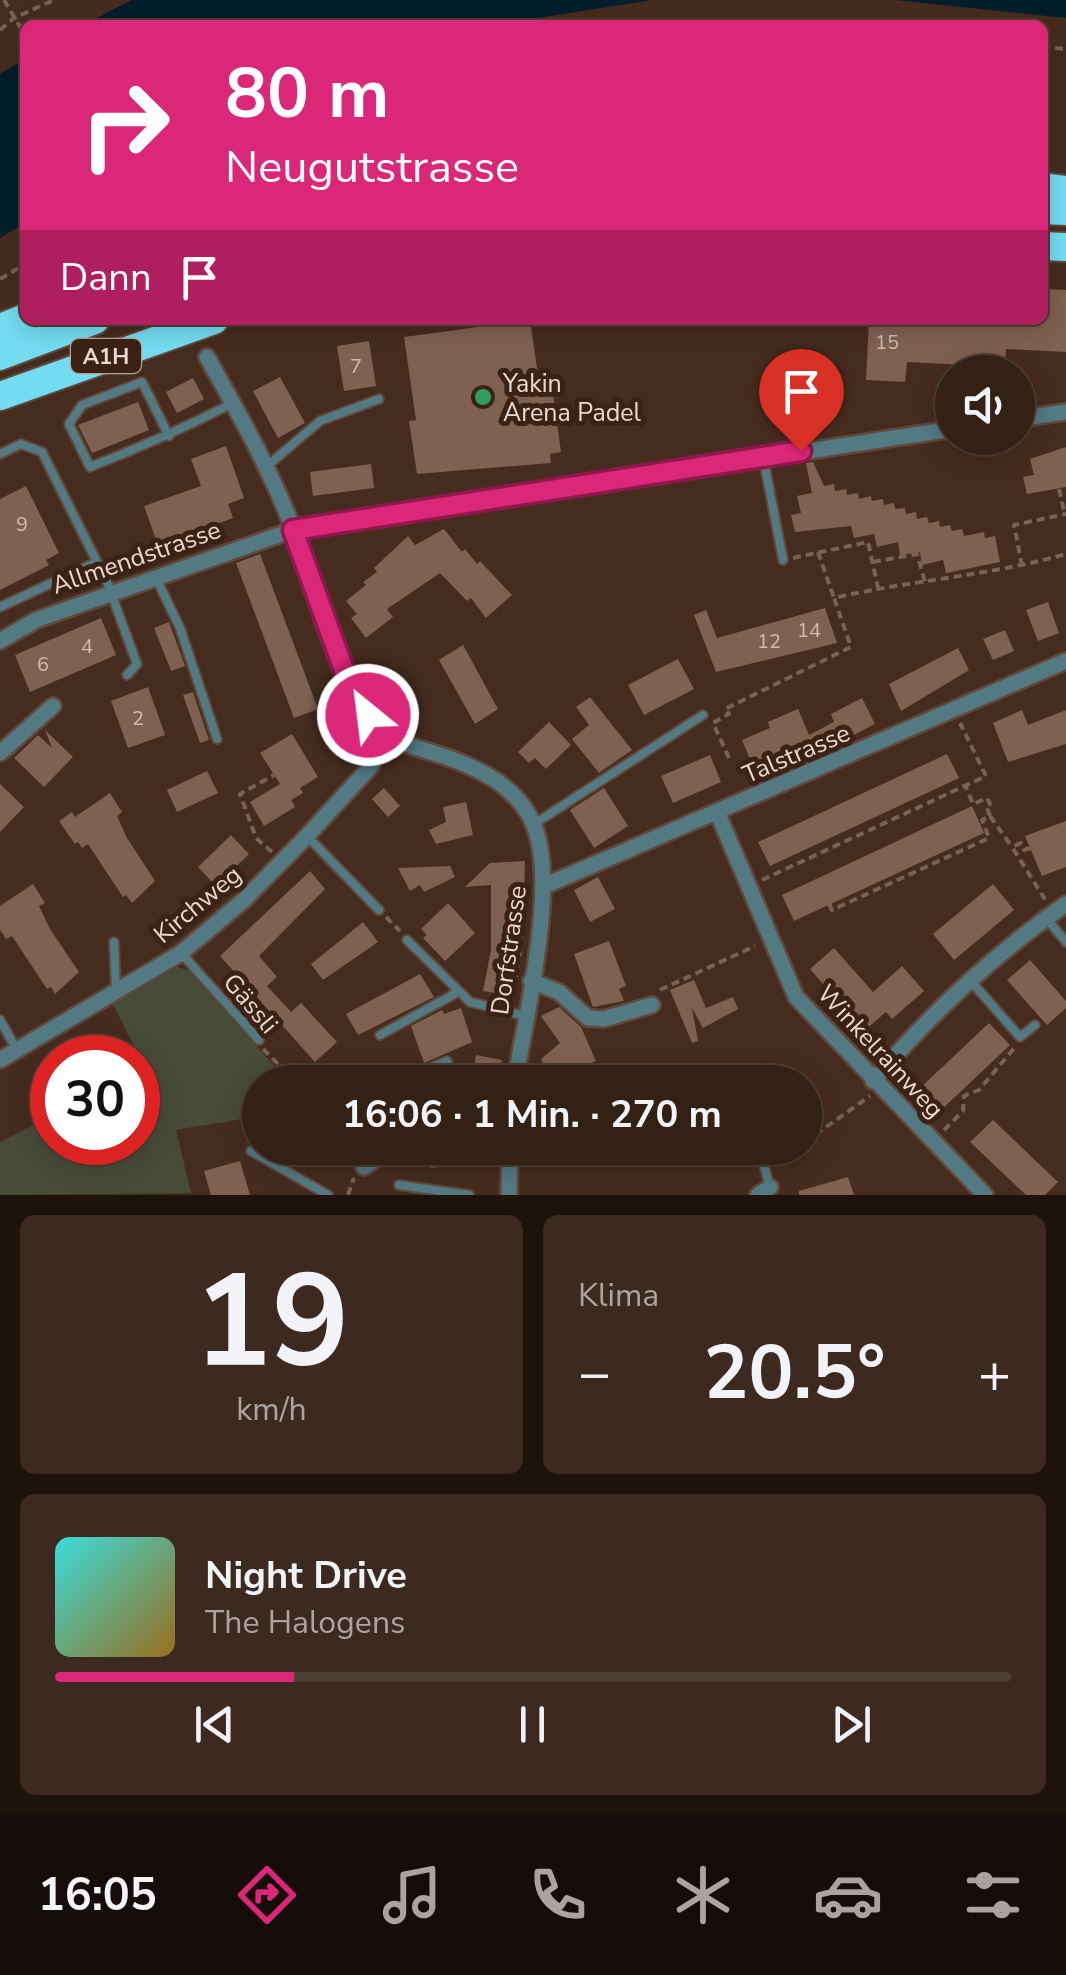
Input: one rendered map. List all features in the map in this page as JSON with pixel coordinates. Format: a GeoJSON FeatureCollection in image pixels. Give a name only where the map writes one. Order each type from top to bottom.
{"type":"FeatureCollection","features":[{"type":"Feature","properties":{"kind":"highway","name":"A1H"},"geometry":{"type":"LineString","coordinates":[[0,356],[82,325]]}},
{"type":"Feature","properties":{"kind":"highway","name":"A1H"},"geometry":{"type":"LineString","coordinates":[[0,396],[200,325]]}},
{"type":"Feature","properties":{"kind":"street"},"geometry":{"type":"LineString","coordinates":[[207,356],[266,467],[345,673],[385,738],[462,763],[498,781],[534,824]]}},
{"type":"Feature","properties":{"kind":"street"},"geometry":{"type":"LineString","coordinates":[[1035,417],[1066,412]]}},
{"type":"Feature","properties":{"kind":"street","name":"Allmendstrasse"},"geometry":{"type":"LineString","coordinates":[[0,641],[36,620],[293,530],[935,431]]}},
{"type":"Feature","properties":{"kind":"street","name":"Talstrasse"},"geometry":{"type":"LineString","coordinates":[[544,886],[1066,661]]}},
{"type":"Feature","properties":{"kind":"street"},"geometry":{"type":"LineString","coordinates":[[0,754],[53,706]]}},
{"type":"Feature","properties":{"kind":"street","name":"Kirchweg"},"geometry":{"type":"LineString","coordinates":[[0,1060],[118,994],[181,953],[244,900],[307,836],[371,766],[385,738]]}},
{"type":"Feature","properties":{"kind":"street","name":"Winkelrainweg"},"geometry":{"type":"LineString","coordinates":[[718,814],[796,997],[985,1195]]}},
{"type":"Feature","properties":{"kind":"street","name":"Dorfstrasse"},"geometry":{"type":"LineString","coordinates":[[518,1065],[544,886],[534,824]]}},
{"type":"Feature","properties":{"kind":"street"},"geometry":{"type":"LineString","coordinates":[[874,1081],[920,1026],[1047,911],[1066,904]]}},
{"type":"Feature","properties":{"kind":"street"},"geometry":{"type":"LineString","coordinates":[[531,981],[559,992],[588,1018],[604,1019],[652,1005]]}},
{"type":"Feature","properties":{"kind":"street"},"geometry":{"type":"LineString","coordinates":[[510,1165],[510,1195]]}},
{"type":"Feature","properties":{"kind":"lane"},"geometry":{"type":"LineString","coordinates":[[169,436],[142,382],[82,405],[69,424],[90,467],[169,436],[233,403]]}},
{"type":"Feature","properties":{"kind":"lane"},"geometry":{"type":"LineString","coordinates":[[266,467],[320,421],[380,399]]}},
{"type":"Feature","properties":{"kind":"lane"},"geometry":{"type":"LineString","coordinates":[[0,454],[20,444],[42,452],[111,592],[136,657],[137,664],[128,675]]}},
{"type":"Feature","properties":{"kind":"lane"},"geometry":{"type":"LineString","coordinates":[[764,456],[783,560]]}},
{"type":"Feature","properties":{"kind":"lane"},"geometry":{"type":"LineString","coordinates":[[0,607],[97,562]]}},
{"type":"Feature","properties":{"kind":"lane"},"geometry":{"type":"LineString","coordinates":[[156,576],[180,628],[217,739]]}},
{"type":"Feature","properties":{"kind":"lane"},"geometry":{"type":"LineString","coordinates":[[534,824],[704,715]]}},
{"type":"Feature","properties":{"kind":"lane"},"geometry":{"type":"LineString","coordinates":[[307,836],[379,910]]}},
{"type":"Feature","properties":{"kind":"lane"},"geometry":{"type":"LineString","coordinates":[[1047,911],[1066,942]]}},
{"type":"Feature","properties":{"kind":"lane"},"geometry":{"type":"LineString","coordinates":[[407,940],[458,992],[479,1006],[525,1016]]}},
{"type":"Feature","properties":{"kind":"lane"},"geometry":{"type":"LineString","coordinates":[[114,942],[114,984],[118,994]]}},
{"type":"Feature","properties":{"kind":"lane","name":"Gässli"},"geometry":{"type":"LineString","coordinates":[[181,953],[258,1040]]}},
{"type":"Feature","properties":{"kind":"lane"},"geometry":{"type":"LineString","coordinates":[[970,980],[1020,1037],[1035,1026]]}},
{"type":"Feature","properties":{"kind":"lane"},"geometry":{"type":"LineString","coordinates":[[380,1036],[458,992]]}},
{"type":"Feature","properties":{"kind":"lane"},"geometry":{"type":"LineString","coordinates":[[0,1020],[17,1050]]}},
{"type":"Feature","properties":{"kind":"lane"},"geometry":{"type":"LineString","coordinates":[[276,1165],[328,1195]]}},
{"type":"Feature","properties":{"kind":"lane"},"geometry":{"type":"LineString","coordinates":[[761,1165],[764,1191]]}},
{"type":"Feature","properties":{"kind":"lane"},"geometry":{"type":"LineString","coordinates":[[398,1185],[469,1195]]}},
{"type":"Feature","properties":{"kind":"path"},"geometry":{"type":"LineString","coordinates":[[4,0],[20,27]]}},
{"type":"Feature","properties":{"kind":"path"},"geometry":{"type":"LineString","coordinates":[[0,30],[14,18],[54,0]]}},
{"type":"Feature","properties":{"kind":"path"},"geometry":{"type":"LineString","coordinates":[[1022,566],[1014,525],[1065,514],[1059,488]]}},
{"type":"Feature","properties":{"kind":"path"},"geometry":{"type":"LineString","coordinates":[[783,560],[868,542],[878,588]]}},
{"type":"Feature","properties":{"kind":"path"},"geometry":{"type":"LineString","coordinates":[[729,758],[713,722],[729,714],[726,709],[851,646],[818,552]]}},
{"type":"Feature","properties":{"kind":"path"},"geometry":{"type":"LineString","coordinates":[[873,562],[918,554],[925,582]]}},
{"type":"Feature","properties":{"kind":"path"},"geometry":{"type":"LineString","coordinates":[[834,598],[1022,566],[1066,554]]}},
{"type":"Feature","properties":{"kind":"path"},"geometry":{"type":"LineString","coordinates":[[748,886],[986,776],[953,710]]}},
{"type":"Feature","properties":{"kind":"path"},"geometry":{"type":"LineString","coordinates":[[274,775],[240,794],[256,838],[275,855]]}},
{"type":"Feature","properties":{"kind":"path"},"geometry":{"type":"LineString","coordinates":[[965,786],[974,804],[986,798],[990,816],[1047,911]]}},
{"type":"Feature","properties":{"kind":"path"},"geometry":{"type":"LineString","coordinates":[[830,904],[832,910],[950,852],[990,838],[982,820],[990,816]]}},
{"type":"Feature","properties":{"kind":"path"},"geometry":{"type":"LineString","coordinates":[[1012,847],[1021,843],[1024,850],[1030,848]]}},
{"type":"Feature","properties":{"kind":"path"},"geometry":{"type":"LineString","coordinates":[[652,1005],[662,986],[769,940]]}},
{"type":"Feature","properties":{"kind":"path"},"geometry":{"type":"LineString","coordinates":[[932,1142],[963,1111],[964,1096],[978,1090],[1014,1052],[1020,1037]]}},
{"type":"Feature","properties":{"kind":"path","name":"Gässli"},"geometry":{"type":"LineString","coordinates":[[258,1040],[281,1065]]}},
{"type":"Feature","properties":{"kind":"path"},"geometry":{"type":"LineString","coordinates":[[822,1130],[873,1094],[874,1081]]}},
{"type":"Feature","properties":{"kind":"green space"},"geometry":{"type":"Polygon","coordinates":[[[175,966],[189,971],[274,1065],[242,1065],[242,1118],[176,1130],[191,1193],[0,1195],[0,1142],[30,1127],[30,1165],[160,1165],[160,1035],[128,1035],[112,1002],[175,966]]]}},
{"type":"Feature","properties":{"kind":"water"},"geometry":{"type":"Polygon","coordinates":[[[132,0],[652,0],[525,20],[93,20],[132,0]]]}},
{"type":"Feature","properties":{"kind":"water"},"geometry":{"type":"Polygon","coordinates":[[[895,0],[1066,0],[1066,18],[895,0]]]}},
{"type":"Feature","properties":{"kind":"water"},"geometry":{"type":"Polygon","coordinates":[[[20,62],[20,226],[0,238],[0,74],[20,62]]]}},
{"type":"Feature","properties":{"kind":"building"},"geometry":{"type":"Polygon","coordinates":[[[1048,289],[1066,290],[1066,352],[1006,349],[1006,355],[935,355],[935,363],[907,362],[905,382],[866,380],[869,325],[1048,325],[1048,289]]]}},
{"type":"Feature","properties":{"kind":"building","name":"Yakin Arena Padel"},"geometry":{"type":"Polygon","coordinates":[[[493,325],[531,325],[538,375],[550,373],[561,452],[550,454],[551,463],[417,474],[409,421],[416,420],[404,337],[493,325]]]}},
{"type":"Feature","properties":{"kind":"building"},"geometry":{"type":"Polygon","coordinates":[[[369,341],[376,386],[344,391],[337,346],[369,341]]]}},
{"type":"Feature","properties":{"kind":"building"},"geometry":{"type":"Polygon","coordinates":[[[280,377],[305,423],[278,438],[253,391],[280,377]]]}},
{"type":"Feature","properties":{"kind":"building"},"geometry":{"type":"Polygon","coordinates":[[[193,378],[204,399],[177,413],[166,392],[193,378]]]}},
{"type":"Feature","properties":{"kind":"building"},"geometry":{"type":"Polygon","coordinates":[[[138,402],[149,430],[92,453],[78,425],[138,402]]]}},
{"type":"Feature","properties":{"kind":"building"},"geometry":{"type":"Polygon","coordinates":[[[226,446],[244,498],[228,504],[233,518],[158,545],[144,506],[201,486],[191,459],[226,446]]]}},
{"type":"Feature","properties":{"kind":"building"},"geometry":{"type":"Polygon","coordinates":[[[1066,447],[1066,487],[1027,494],[1023,477],[1034,475],[1030,459],[1066,447]]]}},
{"type":"Feature","properties":{"kind":"building"},"geometry":{"type":"Polygon","coordinates":[[[813,462],[824,486],[834,484],[835,491],[858,493],[859,499],[883,499],[884,505],[894,503],[895,509],[905,508],[906,514],[916,512],[917,519],[939,521],[940,527],[950,525],[952,531],[962,529],[964,536],[984,532],[985,538],[995,536],[1000,562],[946,573],[943,560],[922,565],[920,552],[900,555],[898,542],[877,547],[874,534],[854,538],[851,526],[795,532],[791,515],[801,513],[797,496],[812,493],[806,463],[813,462]]]}},
{"type":"Feature","properties":{"kind":"building"},"geometry":{"type":"Polygon","coordinates":[[[371,464],[374,488],[313,496],[310,472],[371,464]]]}},
{"type":"Feature","properties":{"kind":"building"},"geometry":{"type":"Polygon","coordinates":[[[26,486],[59,553],[46,560],[49,565],[0,590],[0,499],[26,486]]]}},
{"type":"Feature","properties":{"kind":"building"},"geometry":{"type":"Polygon","coordinates":[[[444,529],[462,552],[465,549],[477,564],[480,561],[512,595],[486,618],[471,598],[467,601],[440,573],[387,609],[393,617],[366,638],[351,618],[357,614],[346,601],[366,585],[363,582],[377,572],[374,568],[408,536],[415,545],[444,529]]]}},
{"type":"Feature","properties":{"kind":"building"},"geometry":{"type":"Polygon","coordinates":[[[260,554],[318,709],[294,718],[236,563],[260,554]]]}},
{"type":"Feature","properties":{"kind":"building"},"geometry":{"type":"Polygon","coordinates":[[[1048,602],[1059,633],[1038,641],[1026,610],[1048,602]]]}},
{"type":"Feature","properties":{"kind":"building"},"geometry":{"type":"Polygon","coordinates":[[[825,608],[837,643],[716,672],[694,615],[706,610],[717,638],[825,608]]]}},
{"type":"Feature","properties":{"kind":"building"},"geometry":{"type":"Polygon","coordinates":[[[101,618],[116,655],[30,692],[15,655],[101,618]]]}},
{"type":"Feature","properties":{"kind":"building"},"geometry":{"type":"Polygon","coordinates":[[[169,622],[185,666],[171,671],[154,628],[169,622]]]}},
{"type":"Feature","properties":{"kind":"building"},"geometry":{"type":"Polygon","coordinates":[[[1005,630],[1014,651],[993,660],[983,639],[1005,630]]]}},
{"type":"Feature","properties":{"kind":"building"},"geometry":{"type":"Polygon","coordinates":[[[463,645],[498,709],[475,724],[439,660],[463,645]]]}},
{"type":"Feature","properties":{"kind":"building"},"geometry":{"type":"Polygon","coordinates":[[[958,648],[969,670],[901,711],[889,684],[958,648]]]}},
{"type":"Feature","properties":{"kind":"building"},"geometry":{"type":"Polygon","coordinates":[[[678,659],[694,689],[644,715],[628,685],[678,659]]]}},
{"type":"Feature","properties":{"kind":"building"},"geometry":{"type":"Polygon","coordinates":[[[148,687],[165,735],[128,748],[111,701],[148,687]]]}},
{"type":"Feature","properties":{"kind":"building"},"geometry":{"type":"Polygon","coordinates":[[[193,692],[209,740],[200,743],[183,695],[193,692]]]}},
{"type":"Feature","properties":{"kind":"building"},"geometry":{"type":"Polygon","coordinates":[[[590,697],[632,750],[599,773],[572,739],[589,725],[576,707],[590,697]]]}},
{"type":"Feature","properties":{"kind":"building"},"geometry":{"type":"Polygon","coordinates":[[[862,698],[875,724],[844,740],[755,771],[742,740],[770,728],[768,722],[798,709],[809,735],[834,722],[831,714],[862,698]]]}},
{"type":"Feature","properties":{"kind":"building"},"geometry":{"type":"Polygon","coordinates":[[[1022,710],[1028,725],[1066,710],[1066,744],[1008,762],[993,723],[1022,710]]]}},
{"type":"Feature","properties":{"kind":"building"},"geometry":{"type":"Polygon","coordinates":[[[549,722],[571,745],[546,769],[535,758],[529,763],[518,752],[549,722]]]}},
{"type":"Feature","properties":{"kind":"building"},"geometry":{"type":"Polygon","coordinates":[[[45,730],[73,757],[44,787],[14,758],[38,735],[52,748],[45,730]]]}},
{"type":"Feature","properties":{"kind":"building"},"geometry":{"type":"Polygon","coordinates":[[[292,734],[318,777],[300,788],[303,793],[291,800],[295,807],[264,826],[250,802],[280,784],[260,753],[292,734]]]}},
{"type":"Feature","properties":{"kind":"building"},"geometry":{"type":"Polygon","coordinates":[[[947,754],[959,778],[770,866],[758,842],[947,754]]]}},
{"type":"Feature","properties":{"kind":"building"},"geometry":{"type":"Polygon","coordinates":[[[710,755],[721,782],[673,803],[661,776],[710,755]]]}},
{"type":"Feature","properties":{"kind":"building"},"geometry":{"type":"Polygon","coordinates":[[[207,771],[218,793],[177,812],[167,790],[207,771]]]}},
{"type":"Feature","properties":{"kind":"building"},"geometry":{"type":"Polygon","coordinates":[[[0,784],[24,807],[0,832],[0,784]]]}},
{"type":"Feature","properties":{"kind":"building"},"geometry":{"type":"Polygon","coordinates":[[[384,788],[400,806],[388,817],[372,799],[384,788]]]}},
{"type":"Feature","properties":{"kind":"building"},"geometry":{"type":"Polygon","coordinates":[[[604,788],[628,826],[594,848],[570,810],[604,788]]]}},
{"type":"Feature","properties":{"kind":"building"},"geometry":{"type":"Polygon","coordinates":[[[110,793],[122,812],[117,816],[127,838],[155,881],[132,903],[126,895],[123,897],[88,844],[82,848],[78,842],[75,844],[59,821],[72,812],[75,817],[110,793]]]}},
{"type":"Feature","properties":{"kind":"building"},"geometry":{"type":"Polygon","coordinates":[[[466,802],[473,835],[436,844],[429,830],[446,822],[443,807],[466,802]]]}},
{"type":"Feature","properties":{"kind":"building"},"geometry":{"type":"Polygon","coordinates":[[[972,806],[984,833],[794,921],[782,895],[972,806]]]}},
{"type":"Feature","properties":{"kind":"building"},"geometry":{"type":"Polygon","coordinates":[[[1066,821],[1066,867],[1042,876],[1025,836],[1066,821]]]}},
{"type":"Feature","properties":{"kind":"building"},"geometry":{"type":"Polygon","coordinates":[[[231,835],[249,854],[216,886],[198,867],[231,835]]]}},
{"type":"Feature","properties":{"kind":"building"},"geometry":{"type":"Polygon","coordinates":[[[525,861],[522,952],[514,996],[483,991],[491,950],[491,885],[465,887],[490,863],[525,861]]]}},
{"type":"Feature","properties":{"kind":"building"},"geometry":{"type":"Polygon","coordinates":[[[450,866],[455,877],[424,892],[420,885],[410,891],[398,868],[450,866]]]}},
{"type":"Feature","properties":{"kind":"building"},"geometry":{"type":"Polygon","coordinates":[[[310,871],[325,889],[259,956],[277,977],[267,986],[291,1012],[301,1003],[337,1042],[315,1062],[220,956],[310,871]]]}},
{"type":"Feature","properties":{"kind":"building"},"geometry":{"type":"Polygon","coordinates":[[[598,877],[615,909],[590,922],[574,890],[598,877]]]}},
{"type":"Feature","properties":{"kind":"building"},"geometry":{"type":"Polygon","coordinates":[[[33,884],[45,903],[39,906],[50,929],[79,972],[55,994],[51,987],[47,989],[12,936],[6,939],[0,930],[0,906],[33,884]]]}},
{"type":"Feature","properties":{"kind":"building"},"geometry":{"type":"Polygon","coordinates":[[[993,884],[1014,910],[954,960],[933,934],[993,884]]]}},
{"type":"Feature","properties":{"kind":"building"},"geometry":{"type":"Polygon","coordinates":[[[448,903],[475,933],[445,961],[423,938],[427,935],[421,929],[448,903]]]}},
{"type":"Feature","properties":{"kind":"building"},"geometry":{"type":"Polygon","coordinates":[[[363,922],[378,942],[323,980],[311,964],[363,922]]]}},
{"type":"Feature","properties":{"kind":"building"},"geometry":{"type":"Polygon","coordinates":[[[609,941],[626,986],[619,989],[624,1001],[593,1007],[574,954],[609,941]]]}},
{"type":"Feature","properties":{"kind":"building"},"geometry":{"type":"Polygon","coordinates":[[[834,948],[873,992],[902,966],[924,991],[892,1019],[886,1012],[864,1031],[810,969],[834,948]]]}},
{"type":"Feature","properties":{"kind":"building"},"geometry":{"type":"Polygon","coordinates":[[[1030,960],[1066,1001],[1066,1008],[1047,1025],[1007,980],[1030,960]]]}},
{"type":"Feature","properties":{"kind":"building"},"geometry":{"type":"Polygon","coordinates":[[[420,974],[434,997],[358,1035],[346,1014],[420,974]]]}},
{"type":"Feature","properties":{"kind":"building"},"geometry":{"type":"Polygon","coordinates":[[[694,980],[706,1008],[733,997],[738,1009],[703,1028],[692,1008],[698,1041],[692,1043],[670,990],[694,980]]]}},
{"type":"Feature","properties":{"kind":"building"},"geometry":{"type":"Polygon","coordinates":[[[559,1007],[581,1027],[596,1061],[588,1065],[544,1065],[541,1059],[560,1043],[541,1016],[559,1007]]]}},
{"type":"Feature","properties":{"kind":"building"},"geometry":{"type":"Polygon","coordinates":[[[461,1008],[472,1042],[424,1063],[411,1026],[442,1010],[444,1014],[461,1008]]]}},
{"type":"Feature","properties":{"kind":"building"},"geometry":{"type":"Polygon","coordinates":[[[989,1023],[1010,1045],[939,1112],[918,1090],[989,1023]]]}},
{"type":"Feature","properties":{"kind":"building"},"geometry":{"type":"Polygon","coordinates":[[[476,1055],[502,1060],[501,1065],[475,1065],[476,1055]]]}},
{"type":"Feature","properties":{"kind":"building"},"geometry":{"type":"Polygon","coordinates":[[[993,1120],[1058,1182],[1045,1195],[1026,1195],[970,1142],[993,1120]]]}},
{"type":"Feature","properties":{"kind":"building"},"geometry":{"type":"Polygon","coordinates":[[[240,1161],[250,1195],[211,1195],[204,1171],[240,1161]]]}},
{"type":"Feature","properties":{"kind":"building"},"geometry":{"type":"Polygon","coordinates":[[[848,1177],[854,1195],[799,1195],[799,1191],[848,1177]]]}},
{"type":"Feature","properties":{"kind":"place","name":"Yakin Arena Padel"},"geometry":{"type":"Point","coordinates":[483,397]}},
{"type":"Feature","properties":{"kind":"route"},"geometry":{"type":"LineString","coordinates":[[368,715],[345,673],[293,530],[408,509],[801,451]]}}]}
